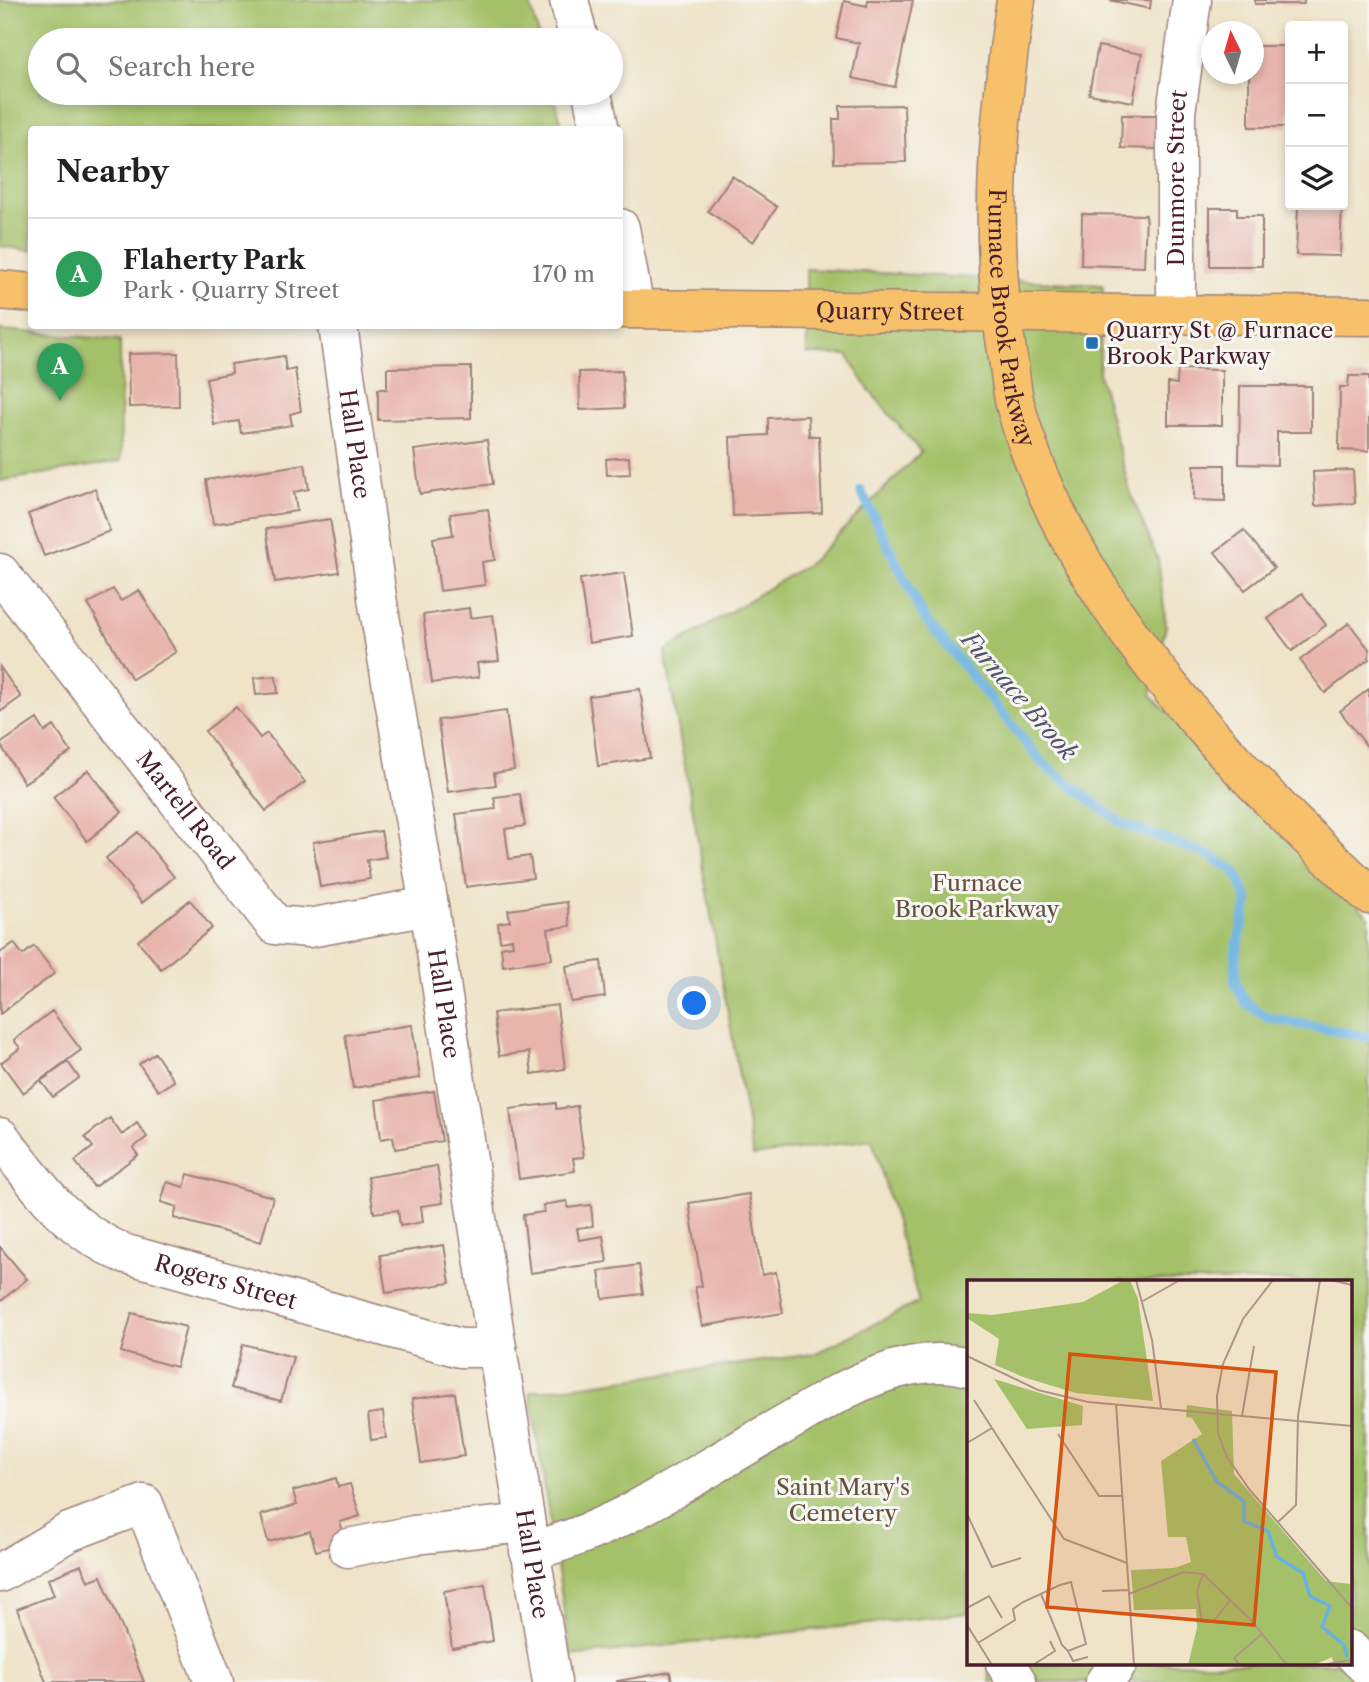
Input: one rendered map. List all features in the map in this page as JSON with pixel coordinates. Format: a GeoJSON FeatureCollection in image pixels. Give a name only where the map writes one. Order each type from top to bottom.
{"type":"FeatureCollection","features":[{"type":"Feature","properties":{"kind":"main road","name":"Furnace Brook Parkway"},"geometry":{"type":"LineString","coordinates":[[1016,0],[1003,83],[996,192],[1000,312],[1015,402],[1026,436],[1058,514],[1100,588],[1137,643],[1226,749],[1296,825],[1369,895]]}},
{"type":"Feature","properties":{"kind":"main road"},"geometry":{"type":"LineString","coordinates":[[0,290],[28,293]]}},
{"type":"Feature","properties":{"kind":"main road","name":"Quarry Street"},"geometry":{"type":"LineString","coordinates":[[627,309],[1369,316]]}},
{"type":"Feature","properties":{"kind":"street"},"geometry":{"type":"LineString","coordinates":[[569,0],[576,28]]}},
{"type":"Feature","properties":{"kind":"street","name":"Dunmore Street"},"geometry":{"type":"LineString","coordinates":[[1175,314],[1176,112],[1192,0]]}},
{"type":"Feature","properties":{"kind":"street"},"geometry":{"type":"LineString","coordinates":[[595,105],[599,126]]}},
{"type":"Feature","properties":{"kind":"street"},"geometry":{"type":"LineString","coordinates":[[623,263],[627,309]]}},
{"type":"Feature","properties":{"kind":"street","name":"Hall Place"},"geometry":{"type":"LineString","coordinates":[[338,329],[378,604],[429,906],[552,1682]]}},
{"type":"Feature","properties":{"kind":"street","name":"Martell Road"},"geometry":{"type":"LineString","coordinates":[[0,573],[275,925],[309,928],[429,906]]}},
{"type":"Feature","properties":{"kind":"street","name":"Rogers Street"},"geometry":{"type":"LineString","coordinates":[[0,1137],[72,1224],[113,1249],[146,1261],[460,1348],[497,1348]]}},
{"type":"Feature","properties":{"kind":"street"},"geometry":{"type":"LineString","coordinates":[[348,1548],[414,1535],[527,1537],[555,1544],[618,1518],[869,1380],[922,1364],[967,1367]]}},
{"type":"Feature","properties":{"kind":"street"},"geometry":{"type":"LineString","coordinates":[[0,1573],[69,1532],[144,1504],[214,1682]]}},
{"type":"Feature","properties":{"kind":"street"},"geometry":{"type":"LineString","coordinates":[[1352,1652],[1369,1669]]}},
{"type":"Feature","properties":{"kind":"street"},"geometry":{"type":"LineString","coordinates":[[1006,1664],[1017,1682]]}},
{"type":"Feature","properties":{"kind":"street"},"geometry":{"type":"LineString","coordinates":[[1105,1682],[1117,1664]]}},
{"type":"Feature","properties":{"kind":"green space"},"geometry":{"type":"Polygon","coordinates":[[[0,0],[529,0],[537,28],[28,28],[28,105],[556,105],[562,126],[28,126],[28,251],[0,246],[0,0]]]}},
{"type":"Feature","properties":{"kind":"green space","name":"Furnace Brook Parkway"},"geometry":{"type":"Polygon","coordinates":[[[806,269],[1103,285],[1099,374],[1130,492],[1158,560],[1166,625],[1151,695],[1369,917],[1369,1682],[990,1682],[988,1664],[1352,1664],[1352,1280],[967,1280],[967,1613],[571,1656],[530,1392],[814,1354],[919,1302],[872,1139],[753,1156],[665,652],[811,562],[921,452],[869,390],[847,355],[807,354],[806,269]]]}},
{"type":"Feature","properties":{"kind":"green space"},"geometry":{"type":"Polygon","coordinates":[[[0,330],[120,340],[121,461],[0,481],[0,330]]]}},
{"type":"Feature","properties":{"kind":"building"},"geometry":{"type":"Polygon","coordinates":[[[868,0],[913,0],[895,87],[852,78],[859,43],[836,38],[844,1],[867,6],[868,0]]]}},
{"type":"Feature","properties":{"kind":"building"},"geometry":{"type":"Polygon","coordinates":[[[1109,0],[1151,0],[1150,9],[1109,0]]]}},
{"type":"Feature","properties":{"kind":"building"},"geometry":{"type":"Polygon","coordinates":[[[1255,0],[1304,0],[1304,4],[1255,4],[1255,0]]]}},
{"type":"Feature","properties":{"kind":"building"},"geometry":{"type":"Polygon","coordinates":[[[1098,46],[1142,54],[1133,102],[1089,94],[1098,46]]]}},
{"type":"Feature","properties":{"kind":"building"},"geometry":{"type":"Polygon","coordinates":[[[1264,46],[1285,46],[1285,127],[1249,127],[1249,84],[1264,84],[1264,46]]]}},
{"type":"Feature","properties":{"kind":"building"},"geometry":{"type":"Polygon","coordinates":[[[904,105],[906,162],[834,163],[833,119],[840,119],[840,106],[904,105]]]}},
{"type":"Feature","properties":{"kind":"building"},"geometry":{"type":"Polygon","coordinates":[[[1122,115],[1159,115],[1158,149],[1121,148],[1122,115]]]}},
{"type":"Feature","properties":{"kind":"building"},"geometry":{"type":"Polygon","coordinates":[[[732,176],[777,207],[753,242],[708,211],[732,176]]]}},
{"type":"Feature","properties":{"kind":"building"},"geometry":{"type":"Polygon","coordinates":[[[1210,208],[1237,208],[1237,216],[1262,216],[1262,266],[1210,266],[1210,208]]]}},
{"type":"Feature","properties":{"kind":"building"},"geometry":{"type":"Polygon","coordinates":[[[1298,210],[1342,210],[1340,256],[1296,255],[1298,210]]]}},
{"type":"Feature","properties":{"kind":"building"},"geometry":{"type":"Polygon","coordinates":[[[1082,214],[1146,215],[1144,267],[1081,265],[1082,214]]]}},
{"type":"Feature","properties":{"kind":"building"},"geometry":{"type":"Polygon","coordinates":[[[178,353],[179,406],[129,407],[128,354],[178,353]]]}},
{"type":"Feature","properties":{"kind":"building"},"geometry":{"type":"Polygon","coordinates":[[[284,356],[286,371],[295,369],[301,411],[290,414],[292,425],[241,433],[239,421],[214,425],[206,378],[232,373],[231,364],[284,356]]]}},
{"type":"Feature","properties":{"kind":"building"},"geometry":{"type":"Polygon","coordinates":[[[471,367],[471,418],[378,420],[378,389],[387,389],[387,368],[471,367]]]}},
{"type":"Feature","properties":{"kind":"building"},"geometry":{"type":"Polygon","coordinates":[[[1178,369],[1222,370],[1222,425],[1168,425],[1168,383],[1177,384],[1178,369]]]}},
{"type":"Feature","properties":{"kind":"building"},"geometry":{"type":"Polygon","coordinates":[[[622,371],[624,408],[580,410],[579,372],[622,371]]]}},
{"type":"Feature","properties":{"kind":"building"},"geometry":{"type":"Polygon","coordinates":[[[1349,376],[1369,376],[1369,451],[1339,450],[1340,387],[1348,387],[1349,376]]]}},
{"type":"Feature","properties":{"kind":"building"},"geometry":{"type":"Polygon","coordinates":[[[1240,386],[1311,386],[1311,432],[1277,432],[1277,465],[1239,464],[1240,386]]]}},
{"type":"Feature","properties":{"kind":"building"},"geometry":{"type":"Polygon","coordinates":[[[808,416],[809,436],[819,436],[822,513],[733,516],[730,437],[768,435],[768,418],[808,416]]]}},
{"type":"Feature","properties":{"kind":"building"},"geometry":{"type":"Polygon","coordinates":[[[487,440],[493,484],[420,494],[414,450],[487,440]]]}},
{"type":"Feature","properties":{"kind":"building"},"geometry":{"type":"Polygon","coordinates":[[[629,457],[630,474],[607,475],[606,459],[629,457]]]}},
{"type":"Feature","properties":{"kind":"building"},"geometry":{"type":"Polygon","coordinates":[[[305,464],[309,489],[294,492],[297,511],[213,524],[206,480],[305,464]]]}},
{"type":"Feature","properties":{"kind":"building"},"geometry":{"type":"Polygon","coordinates":[[[1194,465],[1225,465],[1225,501],[1194,500],[1194,465]]]}},
{"type":"Feature","properties":{"kind":"building"},"geometry":{"type":"Polygon","coordinates":[[[1353,470],[1355,503],[1315,506],[1313,472],[1353,470]]]}},
{"type":"Feature","properties":{"kind":"building"},"geometry":{"type":"Polygon","coordinates":[[[95,489],[110,531],[44,556],[28,514],[95,489]]]}},
{"type":"Feature","properties":{"kind":"building"},"geometry":{"type":"Polygon","coordinates":[[[488,509],[495,560],[482,562],[485,585],[440,591],[433,538],[453,535],[450,514],[488,509]]]}},
{"type":"Feature","properties":{"kind":"building"},"geometry":{"type":"Polygon","coordinates":[[[330,519],[339,572],[275,582],[266,529],[330,519]]]}},
{"type":"Feature","properties":{"kind":"building"},"geometry":{"type":"Polygon","coordinates":[[[1244,530],[1274,568],[1245,590],[1215,552],[1244,530]]]}},
{"type":"Feature","properties":{"kind":"building"},"geometry":{"type":"Polygon","coordinates":[[[624,573],[633,636],[589,643],[580,579],[624,573]]]}},
{"type":"Feature","properties":{"kind":"building"},"geometry":{"type":"Polygon","coordinates":[[[113,589],[121,601],[139,590],[176,652],[132,679],[88,604],[113,589]]]}},
{"type":"Feature","properties":{"kind":"building"},"geometry":{"type":"Polygon","coordinates":[[[1302,593],[1326,625],[1292,651],[1268,619],[1302,593]]]}},
{"type":"Feature","properties":{"kind":"building"},"geometry":{"type":"Polygon","coordinates":[[[469,608],[470,618],[493,615],[499,661],[477,663],[479,677],[432,683],[423,615],[469,608]]]}},
{"type":"Feature","properties":{"kind":"building"},"geometry":{"type":"Polygon","coordinates":[[[1349,623],[1369,649],[1369,659],[1325,693],[1300,660],[1349,623]]]}},
{"type":"Feature","properties":{"kind":"building"},"geometry":{"type":"Polygon","coordinates":[[[0,667],[21,697],[0,712],[0,667]]]}},
{"type":"Feature","properties":{"kind":"building"},"geometry":{"type":"Polygon","coordinates":[[[276,676],[278,693],[256,695],[254,678],[276,676]]]}},
{"type":"Feature","properties":{"kind":"building"},"geometry":{"type":"Polygon","coordinates":[[[640,689],[650,758],[598,766],[589,696],[640,689]]]}},
{"type":"Feature","properties":{"kind":"building"},"geometry":{"type":"Polygon","coordinates":[[[1369,689],[1369,749],[1340,711],[1369,689]]]}},
{"type":"Feature","properties":{"kind":"building"},"geometry":{"type":"Polygon","coordinates":[[[236,707],[260,738],[267,733],[305,782],[266,811],[205,731],[236,707]]]}},
{"type":"Feature","properties":{"kind":"building"},"geometry":{"type":"Polygon","coordinates":[[[506,711],[514,770],[494,773],[496,785],[448,792],[438,720],[506,711]]]}},
{"type":"Feature","properties":{"kind":"building"},"geometry":{"type":"Polygon","coordinates":[[[37,719],[45,732],[54,726],[71,752],[24,783],[0,744],[37,719]]]}},
{"type":"Feature","properties":{"kind":"building"},"geometry":{"type":"Polygon","coordinates":[[[88,770],[122,812],[87,841],[53,797],[88,770]]]}},
{"type":"Feature","properties":{"kind":"building"},"geometry":{"type":"Polygon","coordinates":[[[520,794],[525,826],[505,829],[509,859],[530,856],[533,878],[466,887],[456,814],[496,809],[494,797],[520,794]]]}},
{"type":"Feature","properties":{"kind":"building"},"geometry":{"type":"Polygon","coordinates":[[[381,831],[386,857],[367,860],[370,879],[320,887],[313,842],[381,831]]]}},
{"type":"Feature","properties":{"kind":"building"},"geometry":{"type":"Polygon","coordinates":[[[138,832],[174,877],[142,903],[106,858],[138,832]]]}},
{"type":"Feature","properties":{"kind":"building"},"geometry":{"type":"Polygon","coordinates":[[[190,900],[212,928],[161,969],[138,941],[190,900]]]}},
{"type":"Feature","properties":{"kind":"building"},"geometry":{"type":"Polygon","coordinates":[[[567,902],[570,926],[548,929],[552,959],[503,966],[501,947],[513,945],[512,939],[500,941],[498,923],[510,921],[508,910],[567,902]]]}},
{"type":"Feature","properties":{"kind":"building"},"geometry":{"type":"Polygon","coordinates":[[[14,943],[23,955],[34,946],[55,973],[0,1014],[0,953],[14,943]]]}},
{"type":"Feature","properties":{"kind":"building"},"geometry":{"type":"Polygon","coordinates":[[[601,961],[605,997],[571,1002],[566,966],[601,961]]]}},
{"type":"Feature","properties":{"kind":"building"},"geometry":{"type":"Polygon","coordinates":[[[557,1005],[565,1069],[532,1074],[529,1052],[499,1056],[493,1013],[557,1005]]]}},
{"type":"Feature","properties":{"kind":"building"},"geometry":{"type":"Polygon","coordinates":[[[52,1011],[81,1050],[23,1093],[1,1063],[20,1048],[14,1040],[52,1011]]]}},
{"type":"Feature","properties":{"kind":"building"},"geometry":{"type":"Polygon","coordinates":[[[412,1025],[420,1078],[353,1088],[345,1035],[412,1025]]]}},
{"type":"Feature","properties":{"kind":"building"},"geometry":{"type":"Polygon","coordinates":[[[155,1053],[174,1081],[158,1091],[139,1064],[155,1053]]]}},
{"type":"Feature","properties":{"kind":"building"},"geometry":{"type":"Polygon","coordinates":[[[68,1062],[79,1078],[53,1097],[41,1081],[68,1062]]]}},
{"type":"Feature","properties":{"kind":"building"},"geometry":{"type":"Polygon","coordinates":[[[434,1091],[442,1141],[395,1149],[393,1137],[381,1139],[376,1100],[434,1091]]]}},
{"type":"Feature","properties":{"kind":"building"},"geometry":{"type":"Polygon","coordinates":[[[556,1103],[556,1109],[577,1106],[584,1157],[573,1158],[575,1171],[519,1179],[510,1109],[556,1103]]]}},
{"type":"Feature","properties":{"kind":"building"},"geometry":{"type":"Polygon","coordinates":[[[110,1118],[122,1135],[137,1123],[147,1137],[133,1148],[138,1155],[94,1187],[75,1161],[93,1147],[85,1137],[110,1118]]]}},
{"type":"Feature","properties":{"kind":"building"},"geometry":{"type":"Polygon","coordinates":[[[437,1166],[443,1203],[421,1206],[423,1222],[400,1226],[398,1210],[374,1213],[368,1177],[437,1166]]]}},
{"type":"Feature","properties":{"kind":"building"},"geometry":{"type":"Polygon","coordinates":[[[188,1174],[273,1197],[261,1242],[174,1218],[177,1207],[161,1202],[167,1182],[184,1187],[188,1174]]]}},
{"type":"Feature","properties":{"kind":"building"},"geometry":{"type":"Polygon","coordinates":[[[749,1194],[762,1275],[776,1272],[783,1313],[702,1326],[695,1287],[702,1286],[689,1203],[749,1194]]]}},
{"type":"Feature","properties":{"kind":"building"},"geometry":{"type":"Polygon","coordinates":[[[567,1201],[568,1208],[591,1205],[593,1226],[577,1228],[579,1240],[603,1236],[607,1262],[530,1273],[523,1215],[544,1212],[543,1205],[567,1201]]]}},
{"type":"Feature","properties":{"kind":"building"},"geometry":{"type":"Polygon","coordinates":[[[444,1245],[450,1283],[386,1293],[380,1255],[444,1245]]]}},
{"type":"Feature","properties":{"kind":"building"},"geometry":{"type":"Polygon","coordinates":[[[0,1247],[27,1279],[0,1302],[0,1247]]]}},
{"type":"Feature","properties":{"kind":"building"},"geometry":{"type":"Polygon","coordinates":[[[639,1265],[643,1294],[603,1299],[599,1271],[639,1265]]]}},
{"type":"Feature","properties":{"kind":"building"},"geometry":{"type":"Polygon","coordinates":[[[132,1313],[186,1327],[176,1367],[121,1352],[132,1313]]]}},
{"type":"Feature","properties":{"kind":"building"},"geometry":{"type":"Polygon","coordinates":[[[243,1344],[293,1357],[281,1401],[231,1388],[243,1344]]]}},
{"type":"Feature","properties":{"kind":"building"},"geometry":{"type":"Polygon","coordinates":[[[455,1393],[464,1456],[421,1463],[412,1399],[455,1393]]]}},
{"type":"Feature","properties":{"kind":"building"},"geometry":{"type":"Polygon","coordinates":[[[383,1412],[386,1438],[371,1440],[368,1414],[383,1412]]]}},
{"type":"Feature","properties":{"kind":"building"},"geometry":{"type":"Polygon","coordinates":[[[336,1478],[338,1487],[350,1484],[360,1516],[340,1522],[346,1543],[316,1551],[310,1531],[268,1542],[261,1515],[297,1505],[293,1491],[336,1478]]]}},
{"type":"Feature","properties":{"kind":"building"},"geometry":{"type":"Polygon","coordinates":[[[81,1565],[88,1581],[101,1576],[144,1682],[46,1682],[17,1609],[54,1595],[48,1579],[81,1565]]]}},
{"type":"Feature","properties":{"kind":"building"},"geometry":{"type":"Polygon","coordinates":[[[485,1584],[493,1641],[452,1648],[444,1591],[485,1584]]]}},
{"type":"Feature","properties":{"kind":"building"},"geometry":{"type":"Polygon","coordinates":[[[670,1672],[672,1682],[617,1682],[617,1681],[670,1672]]]}},
{"type":"Feature","properties":{"kind":"waterway","name":"Furnace Brook"},"geometry":{"type":"LineString","coordinates":[[861,491],[923,616],[1043,764],[1121,823],[1211,856],[1236,872],[1248,901],[1236,952],[1235,983],[1246,1003],[1268,1018],[1369,1037]]}},
{"type":"Feature","properties":{"kind":"place","name":"Quarry St @ Furnace Brook Parkway"},"geometry":{"type":"Point","coordinates":[1092,343]}},
{"type":"Feature","properties":{"kind":"place","name":"Flaherty Park"},"geometry":{"type":"Point","coordinates":[60,401]}},
{"type":"Feature","properties":{"kind":"park label","name":"Saint Mary's Cemetery"},"geometry":{"type":"Point","coordinates":[843,1500]}}]}
